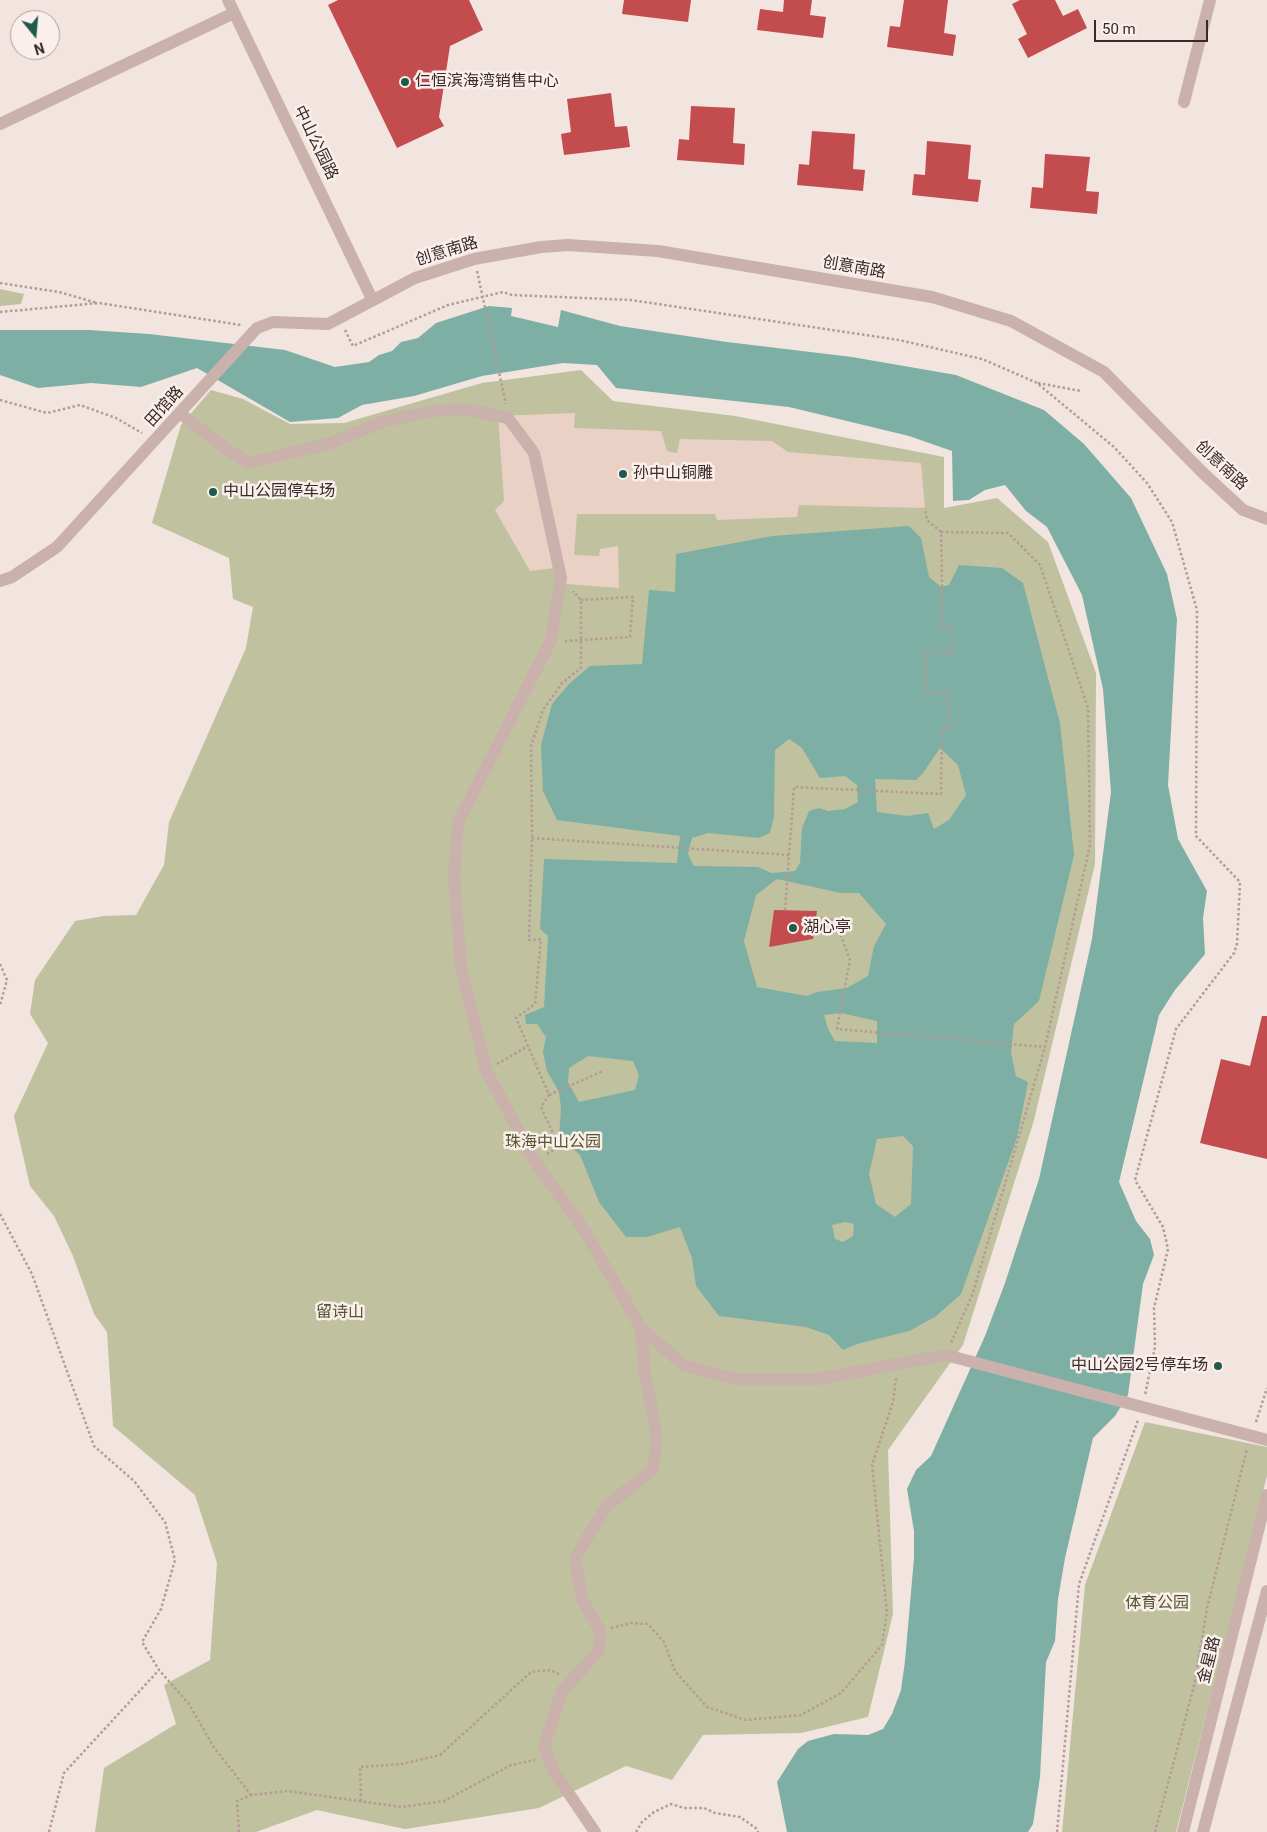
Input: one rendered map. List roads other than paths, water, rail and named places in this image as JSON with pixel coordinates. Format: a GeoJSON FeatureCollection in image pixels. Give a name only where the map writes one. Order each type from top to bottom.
{"type":"FeatureCollection","features":[{"type":"Feature","properties":{"kind":"street","name":"中山公园路"},"geometry":{"type":"LineString","coordinates":[[228,0],[372,299]]}},
{"type":"Feature","properties":{"kind":"street"},"geometry":{"type":"LineString","coordinates":[[1184,102],[1210,0]]}},
{"type":"Feature","properties":{"kind":"street"},"geometry":{"type":"LineString","coordinates":[[0,124],[234,12]]}},
{"type":"Feature","properties":{"kind":"street","name":"创意南路"},"geometry":{"type":"LineString","coordinates":[[372,299],[415,278],[474,260],[531,248],[568,245],[658,251],[932,297],[1011,321],[1104,372],[1202,472],[1243,510],[1267,519]]}},
{"type":"Feature","properties":{"kind":"street","name":"田馆路"},"geometry":{"type":"LineString","coordinates":[[0,581],[12,577],[58,547],[181,414],[257,328],[273,322],[328,324],[372,299]]}},
{"type":"Feature","properties":{"kind":"street"},"geometry":{"type":"LineString","coordinates":[[181,414],[225,448],[249,463],[328,444],[384,421],[434,411],[464,409],[508,418],[534,453],[561,578],[551,640],[458,823],[454,875],[461,968],[486,1070],[534,1160],[584,1230],[641,1328],[683,1365],[736,1379],[818,1379],[946,1355],[1267,1440]]}},
{"type":"Feature","properties":{"kind":"street"},"geometry":{"type":"LineString","coordinates":[[595,1832],[555,1773],[544,1747],[562,1691],[599,1651],[600,1631],[582,1598],[575,1558],[605,1508],[653,1469],[657,1438],[644,1367],[641,1328]]}},
{"type":"Feature","properties":{"kind":"street","name":"金星路"},"geometry":{"type":"LineString","coordinates":[[1183,1832],[1267,1495]]}},
{"type":"Feature","properties":{"kind":"street"},"geometry":{"type":"LineString","coordinates":[[1203,1832],[1267,1591]]}},
{"type":"Feature","properties":{"kind":"water"},"geometry":{"type":"Polygon","coordinates":[[[489,306],[512,308],[511,316],[558,327],[561,310],[620,326],[727,342],[852,357],[956,375],[1044,410],[1084,444],[1131,498],[1167,574],[1177,619],[1168,785],[1178,839],[1207,891],[1203,918],[1205,954],[1175,990],[1159,1015],[1119,1182],[1136,1221],[1150,1239],[1154,1255],[1143,1284],[1128,1395],[1115,1416],[1093,1438],[1065,1558],[1058,1599],[1055,1641],[1046,1662],[1040,1777],[1033,1824],[1028,1832],[787,1832],[777,1782],[798,1749],[808,1741],[834,1734],[868,1735],[883,1729],[892,1714],[901,1690],[914,1558],[914,1531],[907,1489],[916,1470],[931,1456],[985,1336],[1005,1283],[1039,1179],[1092,939],[1111,792],[1103,689],[1082,595],[1047,527],[1026,511],[1005,485],[985,490],[969,500],[953,501],[952,451],[909,436],[789,407],[616,388],[597,365],[563,363],[482,376],[414,396],[362,405],[338,418],[290,422],[197,368],[141,387],[91,383],[38,388],[0,375],[0,330],[89,330],[149,334],[285,350],[335,367],[369,362],[379,355],[392,351],[401,342],[418,338],[436,323],[489,306]]]}},
{"type":"Feature","properties":{"kind":"water"},"geometry":{"type":"Polygon","coordinates":[[[909,526],[921,538],[929,577],[941,587],[949,585],[959,565],[1002,568],[1023,583],[1060,723],[1074,855],[1039,1001],[1014,1024],[1011,1053],[1016,1076],[1028,1082],[1017,1138],[961,1294],[935,1317],[909,1331],[857,1344],[843,1350],[829,1335],[806,1327],[719,1316],[696,1286],[692,1258],[680,1227],[647,1237],[626,1237],[599,1202],[580,1155],[559,1137],[561,1108],[559,1092],[547,1071],[543,1052],[546,1037],[537,1024],[526,1024],[525,1015],[544,1007],[548,936],[540,929],[544,859],[677,863],[680,836],[557,820],[543,791],[541,745],[552,704],[569,684],[590,666],[642,664],[649,590],[675,592],[676,554],[772,536],[909,526]],[[789,739],[775,750],[774,817],[770,833],[759,838],[708,833],[692,838],[688,854],[694,866],[758,867],[771,873],[795,871],[800,863],[802,828],[809,811],[819,808],[828,811],[845,809],[858,802],[857,785],[845,776],[820,778],[802,748],[789,739]],[[940,748],[916,780],[875,779],[877,812],[907,816],[928,813],[934,829],[949,820],[966,795],[958,765],[940,748]],[[777,879],[756,895],[744,941],[757,987],[807,996],[817,992],[847,988],[868,976],[874,946],[886,924],[859,893],[841,893],[777,879]],[[841,1013],[824,1015],[828,1029],[835,1041],[877,1043],[877,1021],[841,1013]],[[588,1056],[569,1068],[568,1082],[579,1102],[635,1090],[639,1075],[633,1061],[588,1056]],[[903,1136],[877,1139],[869,1174],[876,1204],[895,1217],[911,1204],[913,1146],[903,1136]],[[845,1222],[832,1225],[835,1239],[843,1242],[853,1236],[854,1224],[845,1222]]]}},
{"type":"Feature","properties":{"kind":"place","name":"仁恒滨海湾销售中心"},"geometry":{"type":"Point","coordinates":[405,82]}},
{"type":"Feature","properties":{"kind":"place","name":"孙中山铜雕"},"geometry":{"type":"Point","coordinates":[623,474]}},
{"type":"Feature","properties":{"kind":"place","name":"中山公园停车场"},"geometry":{"type":"Point","coordinates":[213,492]}},
{"type":"Feature","properties":{"kind":"place","name":"湖心亭"},"geometry":{"type":"Point","coordinates":[793,928]}},
{"type":"Feature","properties":{"kind":"place","name":"中山公园2号停车场"},"geometry":{"type":"Point","coordinates":[1218,1366]}},
{"type":"Feature","properties":{"kind":"park label","name":"珠海中山公园"},"geometry":{"type":"Point","coordinates":[553,1143]}},
{"type":"Feature","properties":{"kind":"park label","name":"留诗山"},"geometry":{"type":"Point","coordinates":[340,1313]}},
{"type":"Feature","properties":{"kind":"park label","name":"体育公园"},"geometry":{"type":"Point","coordinates":[1157,1604]}}]}
